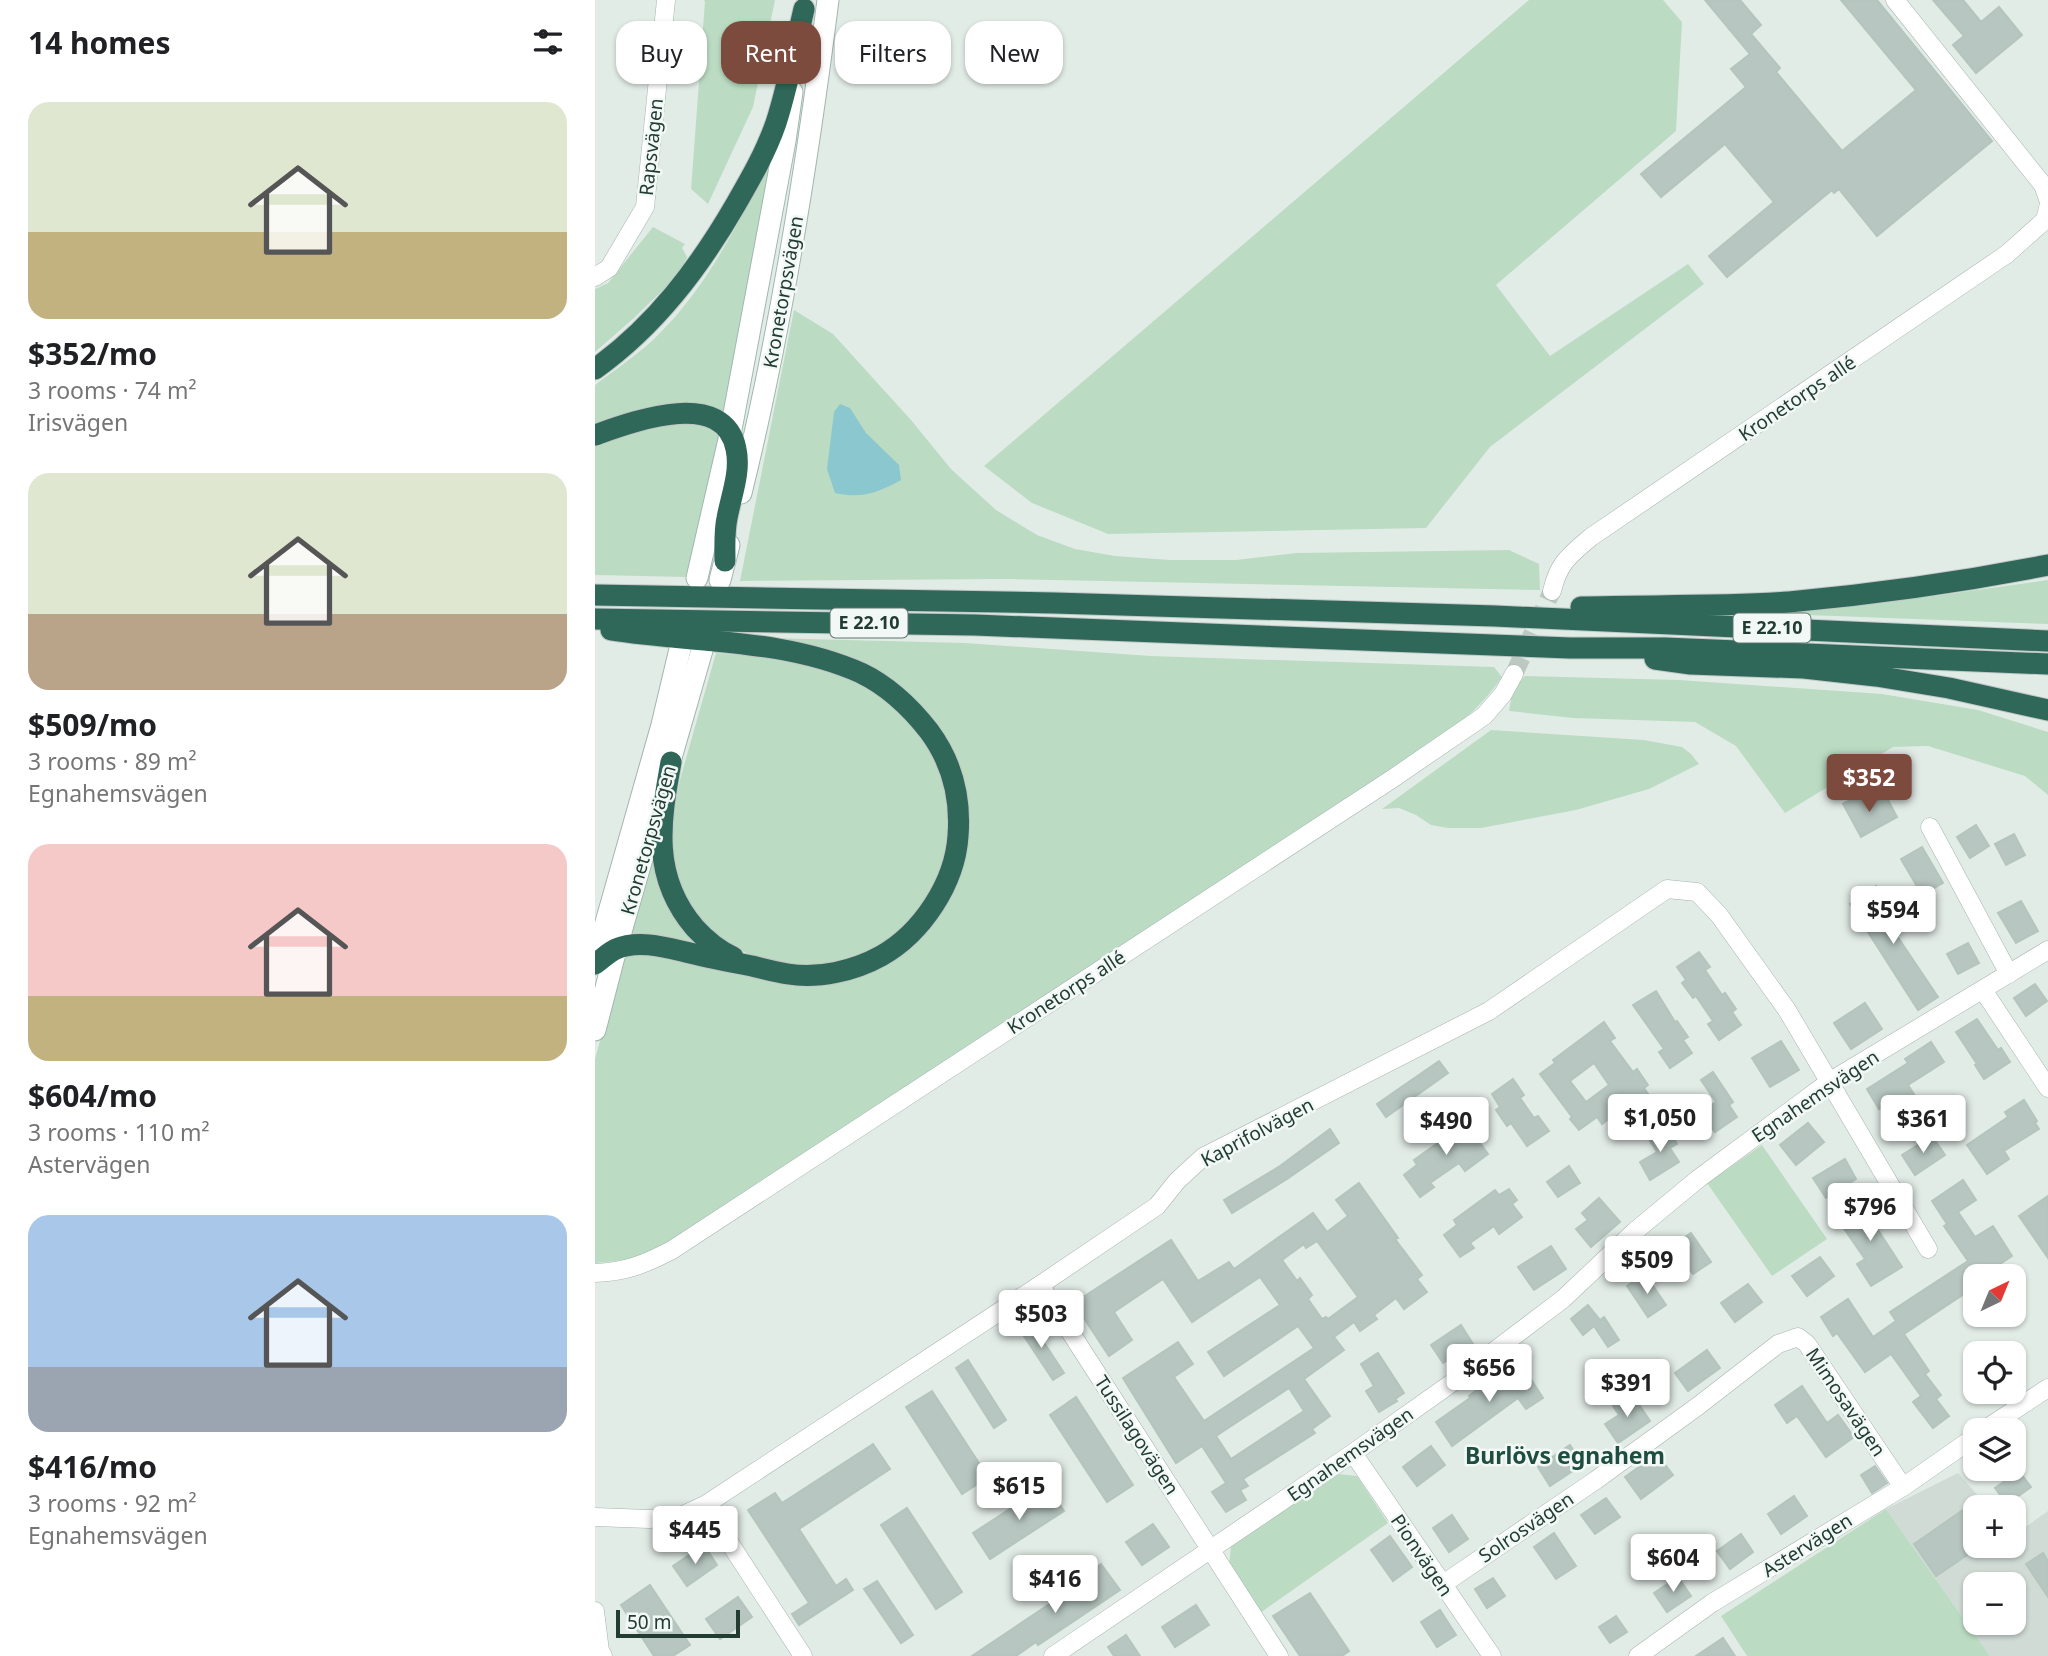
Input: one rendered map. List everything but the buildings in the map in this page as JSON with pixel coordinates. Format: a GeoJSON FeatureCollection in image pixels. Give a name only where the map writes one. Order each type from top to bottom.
{"type":"FeatureCollection","features":[{"type":"Feature","properties":{"kind":"highway"},"geometry":{"type":"LineString","coordinates":[[595,369],[613,356],[676,294],[703,258],[754,172],[776,123],[804,5]]}},
{"type":"Feature","properties":{"kind":"highway"},"geometry":{"type":"LineString","coordinates":[[595,435],[656,416],[683,414],[698,415],[726,427],[736,449],[736,473],[726,521],[722,570]]}},
{"type":"Feature","properties":{"kind":"highway"},"geometry":{"type":"LineString","coordinates":[[1495,615],[1564,607],[1788,602],[1913,589],[2048,565]]}},
{"type":"Feature","properties":{"kind":"highway","name":"E 22.10"},"geometry":{"type":"LineString","coordinates":[[595,595],[1054,603],[1495,615],[2048,641]]}},
{"type":"Feature","properties":{"kind":"highway","name":"E 22.10"},"geometry":{"type":"LineString","coordinates":[[595,619],[975,625],[2048,664]]}},
{"type":"Feature","properties":{"kind":"highway"},"geometry":{"type":"LineString","coordinates":[[595,627],[656,637],[748,644],[832,662],[863,674],[893,693],[918,716],[935,739],[947,761],[960,817],[957,851],[947,881],[932,907],[909,934],[880,956],[847,970],[822,975],[790,975],[664,947],[636,945],[616,949],[595,962]]}},
{"type":"Feature","properties":{"kind":"highway"},"geometry":{"type":"LineString","coordinates":[[1570,648],[1691,664],[1804,668],[1877,676],[2048,709]]}},
{"type":"Feature","properties":{"kind":"highway"},"geometry":{"type":"LineString","coordinates":[[671,762],[661,831],[662,860],[670,889],[683,914],[701,935],[721,951],[754,967]]}},
{"type":"Feature","properties":{"kind":"main road","name":"Kronetorpsvägen"},"geometry":{"type":"LineString","coordinates":[[722,570],[757,431],[788,272],[814,110],[828,0]]}},
{"type":"Feature","properties":{"kind":"main road","name":"Kronetorpsvägen"},"geometry":{"type":"LineString","coordinates":[[697,578],[730,435],[785,141],[804,5]]}},
{"type":"Feature","properties":{"kind":"main road","name":"Kronetorpsvägen"},"geometry":{"type":"LineString","coordinates":[[595,962],[662,725],[680,649]]}},
{"type":"Feature","properties":{"kind":"main road","name":"Kronetorpsvägen"},"geometry":{"type":"LineString","coordinates":[[595,1030],[702,650]]}},
{"type":"Feature","properties":{"kind":"street","name":"Rapsvägen"},"geometry":{"type":"LineString","coordinates":[[595,277],[609,268],[645,207],[666,0]]}},
{"type":"Feature","properties":{"kind":"street"},"geometry":{"type":"LineString","coordinates":[[1895,0],[2043,185],[2048,199]]}},
{"type":"Feature","properties":{"kind":"street","name":"Kronetorps allé"},"geometry":{"type":"LineString","coordinates":[[1552,592],[1556,572],[1567,557],[1591,537],[2007,254],[2045,220],[2048,208]]}},
{"type":"Feature","properties":{"kind":"street","name":"Kronetorps allé"},"geometry":{"type":"LineString","coordinates":[[595,1273],[626,1270],[672,1250],[1484,716],[1503,694],[1514,674]]}},
{"type":"Feature","properties":{"kind":"street"},"geometry":{"type":"LineString","coordinates":[[1930,827],[2009,974]]}},
{"type":"Feature","properties":{"kind":"street","name":"Kaprifolvägen"},"geometry":{"type":"LineString","coordinates":[[595,1517],[679,1517],[705,1504],[1157,1206],[1177,1181],[1203,1157],[1489,1010],[1667,889],[1697,892],[1719,915],[1787,1010],[1928,1249]]}},
{"type":"Feature","properties":{"kind":"street","name":"Egnahemsvägen"},"geometry":{"type":"LineString","coordinates":[[1052,1656],[1353,1453],[1456,1380],[1563,1299],[1634,1232],[1699,1179],[1829,1082],[2048,950]]}},
{"type":"Feature","properties":{"kind":"street"},"geometry":{"type":"LineString","coordinates":[[1983,990],[2048,1088]]}},
{"type":"Feature","properties":{"kind":"street","name":"Tussilagovägen"},"geometry":{"type":"LineString","coordinates":[[1040,1285],[1279,1656]]}},
{"type":"Feature","properties":{"kind":"street","name":"Mimosavägen"},"geometry":{"type":"LineString","coordinates":[[1778,1344],[1798,1337],[1807,1344],[1903,1487]]}},
{"type":"Feature","properties":{"kind":"street","name":"Solrosvägen"},"geometry":{"type":"LineString","coordinates":[[1443,1584],[1596,1480],[1778,1344]]}},
{"type":"Feature","properties":{"kind":"street"},"geometry":{"type":"LineString","coordinates":[[2003,1418],[2048,1388]]}},
{"type":"Feature","properties":{"kind":"street","name":"Astervägen"},"geometry":{"type":"LineString","coordinates":[[1638,1656],[1712,1604],[1903,1487],[1963,1445]]}},
{"type":"Feature","properties":{"kind":"street","name":"Pionvägen"},"geometry":{"type":"LineString","coordinates":[[1353,1453],[1492,1656]]}},
{"type":"Feature","properties":{"kind":"street"},"geometry":{"type":"LineString","coordinates":[[705,1504],[803,1656]]}},
{"type":"Feature","properties":{"kind":"street"},"geometry":{"type":"LineString","coordinates":[[595,1611],[603,1656]]}},
{"type":"Feature","properties":{"kind":"shaded area"},"geometry":{"type":"Polygon","coordinates":[[[1958,1473],[1977,1495],[1963,1495],[1963,1558],[2026,1558],[2026,1527],[2048,1511],[2048,1656],[1990,1656],[1975,1635],[2026,1635],[2026,1572],[1963,1572],[1963,1618],[1886,1509],[1958,1473]]]}},
{"type":"Feature","properties":{"kind":"green space"},"geometry":{"type":"Polygon","coordinates":[[[703,0],[775,0],[771,21],[721,21],[721,84],[758,84],[753,107],[708,204],[691,189],[699,84],[707,84],[703,0]]]}},
{"type":"Feature","properties":{"kind":"green space"},"geometry":{"type":"Polygon","coordinates":[[[1529,0],[1663,0],[1682,22],[1676,131],[1496,285],[1550,356],[1688,264],[1704,284],[1490,447],[1426,528],[1108,534],[1032,503],[984,466],[1529,0]]]}},
{"type":"Feature","properties":{"kind":"green space"},"geometry":{"type":"Polygon","coordinates":[[[773,160],[725,414],[689,402],[650,407],[595,424],[595,385],[636,355],[676,316],[722,252],[773,160]]]}},
{"type":"Feature","properties":{"kind":"green space"},"geometry":{"type":"Polygon","coordinates":[[[653,227],[685,244],[682,248],[687,257],[680,273],[595,352],[595,289],[608,283],[653,227]]]}},
{"type":"Feature","properties":{"kind":"green space"},"geometry":{"type":"Polygon","coordinates":[[[794,310],[833,334],[911,420],[951,469],[996,510],[1037,535],[1075,549],[1115,556],[1170,560],[1236,560],[1297,553],[1509,550],[1539,564],[1540,590],[1004,579],[740,581],[794,310]]]}},
{"type":"Feature","properties":{"kind":"green space"},"geometry":{"type":"Polygon","coordinates":[[[675,422],[704,427],[719,436],[686,577],[595,575],[595,444],[651,424],[675,422]]]}},
{"type":"Feature","properties":{"kind":"green space"},"geometry":{"type":"Polygon","coordinates":[[[2048,580],[2048,624],[1781,614],[1927,597],[2048,580]]]}},
{"type":"Feature","properties":{"kind":"green space"},"geometry":{"type":"Polygon","coordinates":[[[768,638],[965,643],[1151,656],[1494,667],[1502,677],[1481,704],[1456,727],[678,1237],[635,1259],[595,1263],[595,1059],[622,960],[641,953],[799,984],[935,920],[951,897],[960,874],[969,829],[966,792],[944,735],[931,716],[905,691],[768,638]]]}},
{"type":"Feature","properties":{"kind":"green space"},"geometry":{"type":"Polygon","coordinates":[[[716,653],[801,663],[850,678],[891,704],[921,733],[931,748],[950,811],[950,840],[945,858],[920,908],[896,934],[865,953],[841,962],[806,965],[763,959],[737,948],[713,932],[686,899],[674,860],[673,818],[681,776],[716,653]]]}},
{"type":"Feature","properties":{"kind":"green space"},"geometry":{"type":"Polygon","coordinates":[[[1525,676],[1679,680],[1882,694],[1978,710],[2048,732],[2048,795],[2025,776],[1928,746],[1893,747],[1785,813],[1736,746],[1695,722],[1573,718],[1509,711],[1513,688],[1525,676]]]}},
{"type":"Feature","properties":{"kind":"green space"},"geometry":{"type":"Polygon","coordinates":[[[1491,730],[1644,740],[1682,747],[1699,764],[1649,789],[1576,810],[1481,828],[1431,825],[1399,808],[1382,809],[1491,730]]]}},
{"type":"Feature","properties":{"kind":"green space"},"geometry":{"type":"Polygon","coordinates":[[[653,846],[701,946],[626,936],[653,846]]]}},
{"type":"Feature","properties":{"kind":"green space"},"geometry":{"type":"Polygon","coordinates":[[[1762,1145],[1827,1239],[1772,1276],[1707,1183],[1762,1145]]]}},
{"type":"Feature","properties":{"kind":"green space"},"geometry":{"type":"Polygon","coordinates":[[[1338,1474],[1357,1476],[1388,1523],[1260,1613],[1229,1566],[1231,1546],[1338,1474]]]}},
{"type":"Feature","properties":{"kind":"green space"},"geometry":{"type":"Polygon","coordinates":[[[1886,1509],[1963,1618],[1963,1635],[1975,1635],[1990,1656],[1747,1656],[1721,1616],[1886,1509]]]}},
{"type":"Feature","properties":{"kind":"water"},"geometry":{"type":"Polygon","coordinates":[[[840,404],[850,408],[866,433],[899,465],[901,480],[869,494],[835,493],[827,469],[834,412],[840,404]]]}},
{"type":"Feature","properties":{"kind":"tunnel"},"geometry":{"type":"LineString","coordinates":[[1514,674],[1552,591]]}},
{"type":"Feature","properties":{"kind":"district","name":"Burlövs egnahem"},"geometry":{"type":"Point","coordinates":[1565,1456]}}]}
